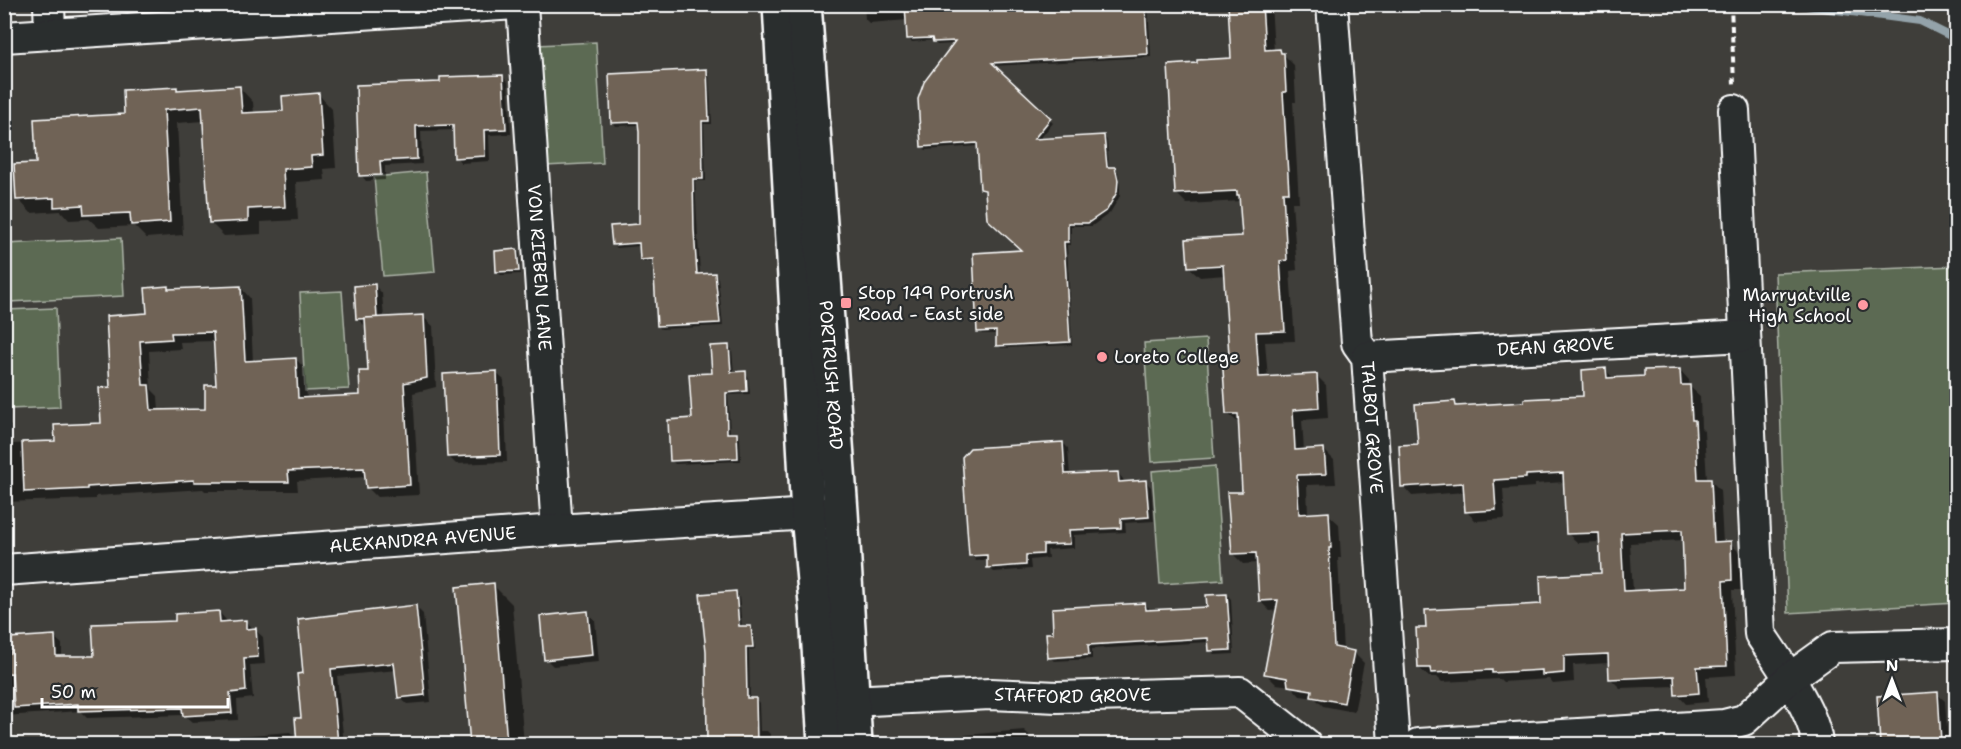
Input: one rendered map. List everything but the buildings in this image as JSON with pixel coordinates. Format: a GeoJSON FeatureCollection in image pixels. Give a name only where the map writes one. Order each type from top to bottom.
{"type":"FeatureCollection","features":[{"type":"Feature","properties":{"kind":"highway","name":"PORTRUSH ROAD"},"geometry":{"type":"LineString","coordinates":[[780,4],[808,514],[838,701],[855,744]]}},
{"type":"Feature","properties":{"kind":"highway","name":"PORTRUSH ROAD"},"geometry":{"type":"LineString","coordinates":[[804,4],[841,513],[838,701],[825,744]]}},
{"type":"Feature","properties":{"kind":"street"},"geometry":{"type":"LineString","coordinates":[[4,37],[50,19],[520,4]]}},
{"type":"Feature","properties":{"kind":"street","name":"VON RIEBEN LANE"},"geometry":{"type":"LineString","coordinates":[[520,4],[557,530]]}},
{"type":"Feature","properties":{"kind":"street","name":"TALBOT GROVE"},"geometry":{"type":"LineString","coordinates":[[1332,4],[1357,344],[1367,357],[1394,744]]}},
{"type":"Feature","properties":{"kind":"street"},"geometry":{"type":"LineString","coordinates":[[1734,110],[1760,634],[1790,678],[1816,733],[1816,744]]}},
{"type":"Feature","properties":{"kind":"street","name":"DEAN GROVE"},"geometry":{"type":"LineString","coordinates":[[1367,357],[1745,336]]}},
{"type":"Feature","properties":{"kind":"street","name":"ALEXANDRA AVENUE"},"geometry":{"type":"LineString","coordinates":[[4,570],[557,530],[841,513]]}},
{"type":"Feature","properties":{"kind":"street"},"geometry":{"type":"LineString","coordinates":[[1418,744],[1724,725],[1744,720],[1790,678],[1833,647],[1956,644]]}},
{"type":"Feature","properties":{"kind":"street","name":"STAFFORD GROVE"},"geometry":{"type":"LineString","coordinates":[[838,701],[990,694],[1065,697],[1240,692],[1306,744]]}},
{"type":"Feature","properties":{"kind":"path"},"geometry":{"type":"LineString","coordinates":[[1731,4],[1734,110]]}},
{"type":"Feature","properties":{"kind":"green space"},"geometry":{"type":"Polygon","coordinates":[[[596,42],[603,163],[545,166],[538,45],[596,42]]]}},
{"type":"Feature","properties":{"kind":"green space"},"geometry":{"type":"Polygon","coordinates":[[[426,172],[435,272],[383,276],[374,177],[426,172]]]}},
{"type":"Feature","properties":{"kind":"green space"},"geometry":{"type":"Polygon","coordinates":[[[121,238],[124,296],[9,302],[6,244],[121,238]]]}},
{"type":"Feature","properties":{"kind":"green space"},"geometry":{"type":"Polygon","coordinates":[[[1956,266],[1956,603],[1788,613],[1775,273],[1956,266]]]}},
{"type":"Feature","properties":{"kind":"green space"},"geometry":{"type":"Polygon","coordinates":[[[342,291],[349,389],[305,391],[300,293],[342,291]]]}},
{"type":"Feature","properties":{"kind":"green space"},"geometry":{"type":"Polygon","coordinates":[[[56,308],[60,407],[8,409],[5,310],[56,308]]]}},
{"type":"Feature","properties":{"kind":"green space"},"geometry":{"type":"Polygon","coordinates":[[[1206,339],[1214,458],[1152,462],[1144,343],[1206,339]]]}},
{"type":"Feature","properties":{"kind":"green space"},"geometry":{"type":"Polygon","coordinates":[[[1215,466],[1223,580],[1160,584],[1152,471],[1215,466]]]}},
{"type":"Feature","properties":{"kind":"waterway"},"geometry":{"type":"LineString","coordinates":[[1791,4],[1920,21],[1956,39]]}},
{"type":"Feature","properties":{"kind":"place","name":"Stop 149 Portrush Road - East side"},"geometry":{"type":"Point","coordinates":[846,303]}},
{"type":"Feature","properties":{"kind":"place","name":"Marryatville High School"},"geometry":{"type":"Point","coordinates":[1863,305]}},
{"type":"Feature","properties":{"kind":"place","name":"Loreto College"},"geometry":{"type":"Point","coordinates":[1102,357]}}]}
